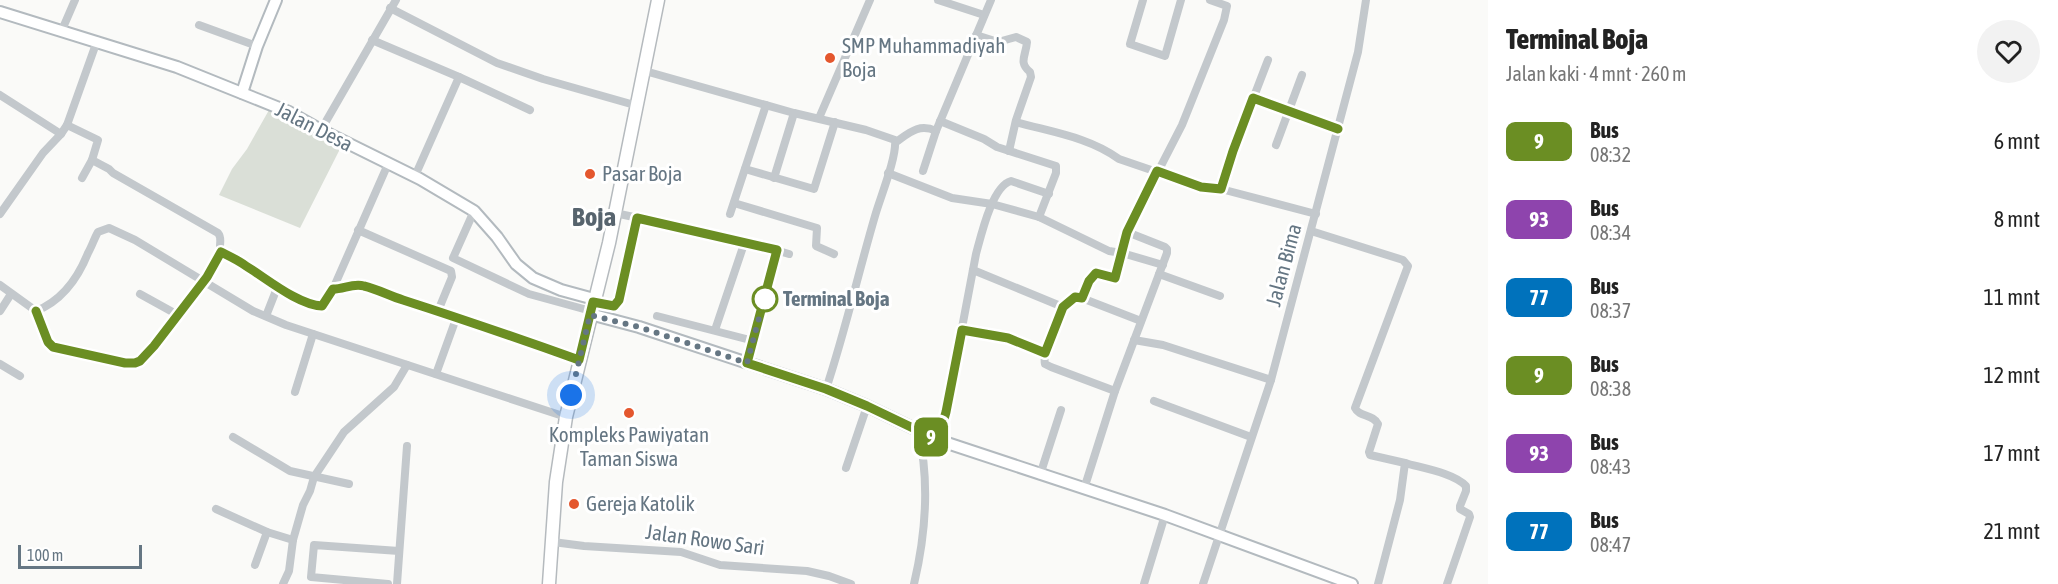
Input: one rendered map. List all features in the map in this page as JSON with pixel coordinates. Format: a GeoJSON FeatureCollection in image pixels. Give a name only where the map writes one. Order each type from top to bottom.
{"type":"FeatureCollection","features":[{"type":"Feature","properties":{"kind":"main road"},"geometry":{"type":"LineString","coordinates":[[549,584],[557,473],[566,417],[615,213],[658,0]]}},
{"type":"Feature","properties":{"kind":"street"},"geometry":{"type":"LineString","coordinates":[[62,30],[75,0]]}},
{"type":"Feature","properties":{"kind":"street"},"geometry":{"type":"LineString","coordinates":[[242,93],[257,46],[276,0]]}},
{"type":"Feature","properties":{"kind":"street"},"geometry":{"type":"LineString","coordinates":[[321,130],[396,0]]}},
{"type":"Feature","properties":{"kind":"street"},"geometry":{"type":"LineString","coordinates":[[819,118],[870,0]]}},
{"type":"Feature","properties":{"kind":"street"},"geometry":{"type":"LineString","coordinates":[[938,0],[984,15]]}},
{"type":"Feature","properties":{"kind":"street"},"geometry":{"type":"LineString","coordinates":[[923,171],[940,120],[991,0]]}},
{"type":"Feature","properties":{"kind":"street"},"geometry":{"type":"LineString","coordinates":[[1143,0],[1130,44],[1165,56],[1181,0]]}},
{"type":"Feature","properties":{"kind":"street"},"geometry":{"type":"LineString","coordinates":[[1082,298],[1089,281],[1096,273],[1115,278],[1127,232],[1182,124],[1227,10],[1225,4],[1210,0]]}},
{"type":"Feature","properties":{"kind":"street","name":"Jalan Bima"},"geometry":{"type":"LineString","coordinates":[[1203,584],[1271,380],[1358,52],[1366,0]]}},
{"type":"Feature","properties":{"kind":"street"},"geometry":{"type":"LineString","coordinates":[[390,8],[497,63],[543,79],[638,106]]}},
{"type":"Feature","properties":{"kind":"street","name":"Jalan Desa"},"geometry":{"type":"LineString","coordinates":[[0,12],[177,67],[289,112],[415,176],[474,211],[497,237],[516,264],[533,278],[639,327],[826,389],[938,440],[1165,515],[1352,584]]}},
{"type":"Feature","properties":{"kind":"street"},"geometry":{"type":"LineString","coordinates":[[200,25],[257,46]]}},
{"type":"Feature","properties":{"kind":"street"},"geometry":{"type":"LineString","coordinates":[[976,35],[998,42],[1016,37],[1027,42],[1023,62],[1031,77],[1009,151]]}},
{"type":"Feature","properties":{"kind":"street"},"geometry":{"type":"LineString","coordinates":[[372,40],[530,110]]}},
{"type":"Feature","properties":{"kind":"street"},"geometry":{"type":"LineString","coordinates":[[0,214],[43,153],[62,134],[97,41]]}},
{"type":"Feature","properties":{"kind":"street"},"geometry":{"type":"LineString","coordinates":[[1221,189],[1268,60]]}},
{"type":"Feature","properties":{"kind":"street"},"geometry":{"type":"LineString","coordinates":[[645,71],[794,113],[836,122],[890,138],[896,142]]}},
{"type":"Feature","properties":{"kind":"street"},"geometry":{"type":"LineString","coordinates":[[1276,145],[1302,75]]}},
{"type":"Feature","properties":{"kind":"street"},"geometry":{"type":"LineString","coordinates":[[415,176],[459,77]]}},
{"type":"Feature","properties":{"kind":"street"},"geometry":{"type":"LineString","coordinates":[[0,95],[62,134]]}},
{"type":"Feature","properties":{"kind":"street"},"geometry":{"type":"LineString","coordinates":[[1253,98],[1338,129]]}},
{"type":"Feature","properties":{"kind":"street"},"geometry":{"type":"LineString","coordinates":[[730,214],[766,105]]}},
{"type":"Feature","properties":{"kind":"street"},"geometry":{"type":"LineString","coordinates":[[774,178],[794,113]]}},
{"type":"Feature","properties":{"kind":"street"},"geometry":{"type":"LineString","coordinates":[[940,120],[1009,151],[1056,166],[1056,173],[1040,218]]}},
{"type":"Feature","properties":{"kind":"street"},"geometry":{"type":"LineString","coordinates":[[745,169],[814,189],[836,122]]}},
{"type":"Feature","properties":{"kind":"street"},"geometry":{"type":"LineString","coordinates":[[1016,122],[1092,143],[1119,159],[1201,187],[1221,189],[1316,214]]}},
{"type":"Feature","properties":{"kind":"street"},"geometry":{"type":"LineString","coordinates":[[67,125],[99,141],[82,178]]}},
{"type":"Feature","properties":{"kind":"street"},"geometry":{"type":"LineString","coordinates":[[826,389],[842,342],[896,142],[916,128],[925,127],[936,131]]}},
{"type":"Feature","properties":{"kind":"street"},"geometry":{"type":"LineString","coordinates":[[92,159],[218,233],[221,238],[219,247],[221,252],[247,266],[277,288],[320,306],[333,289],[388,164]]}},
{"type":"Feature","properties":{"kind":"street"},"geometry":{"type":"LineString","coordinates":[[888,172],[952,198],[992,204],[1040,218],[1109,251],[1162,265]]}},
{"type":"Feature","properties":{"kind":"street"},"geometry":{"type":"LineString","coordinates":[[938,440],[946,412],[973,270],[992,204],[1003,184],[1011,181],[1049,194]]}},
{"type":"Feature","properties":{"kind":"street"},"geometry":{"type":"LineString","coordinates":[[734,203],[817,228],[816,246],[834,254]]}},
{"type":"Feature","properties":{"kind":"street"},"geometry":{"type":"LineString","coordinates":[[474,211],[453,258],[529,294],[592,307],[614,306],[618,303],[637,218]]}},
{"type":"Feature","properties":{"kind":"street"},"geometry":{"type":"LineString","coordinates":[[615,213],[789,254]]}},
{"type":"Feature","properties":{"kind":"street"},"geometry":{"type":"LineString","coordinates":[[36,311],[50,305],[60,296],[77,274],[96,235],[104,228],[109,228],[135,240],[203,282],[266,316],[313,334],[566,417]]}},
{"type":"Feature","properties":{"kind":"street"},"geometry":{"type":"LineString","coordinates":[[358,230],[451,271],[452,278],[438,311]]}},
{"type":"Feature","properties":{"kind":"street"},"geometry":{"type":"LineString","coordinates":[[1311,231],[1402,260],[1408,265],[1355,408],[1358,412],[1373,417],[1378,424],[1370,455],[1451,477],[1460,480],[1466,486],[1460,507],[1468,513],[1470,518],[1447,584]]}},
{"type":"Feature","properties":{"kind":"street"},"geometry":{"type":"LineString","coordinates":[[1084,489],[1115,391],[1167,253],[1166,248],[1127,232]]}},
{"type":"Feature","properties":{"kind":"street"},"geometry":{"type":"LineString","coordinates":[[715,330],[745,242]]}},
{"type":"Feature","properties":{"kind":"street"},"geometry":{"type":"LineString","coordinates":[[747,363],[777,250]]}},
{"type":"Feature","properties":{"kind":"street"},"geometry":{"type":"LineString","coordinates":[[0,285],[36,311],[48,342],[53,347],[125,363],[135,363],[144,357],[178,315],[203,282],[221,252]]}},
{"type":"Feature","properties":{"kind":"street"},"geometry":{"type":"LineString","coordinates":[[973,270],[1063,307]]}},
{"type":"Feature","properties":{"kind":"street"},"geometry":{"type":"LineString","coordinates":[[1159,273],[1220,296]]}},
{"type":"Feature","properties":{"kind":"street"},"geometry":{"type":"LineString","coordinates":[[333,289],[362,285],[385,295],[457,316],[579,360]]}},
{"type":"Feature","properties":{"kind":"street"},"geometry":{"type":"LineString","coordinates":[[266,316],[277,288]]}},
{"type":"Feature","properties":{"kind":"street"},"geometry":{"type":"LineString","coordinates":[[0,311],[11,294]]}},
{"type":"Feature","properties":{"kind":"street"},"geometry":{"type":"LineString","coordinates":[[140,294],[178,315]]}},
{"type":"Feature","properties":{"kind":"street"},"geometry":{"type":"LineString","coordinates":[[1115,391],[1051,367],[1046,364],[1045,353],[1063,307],[1075,297],[1141,321]]}},
{"type":"Feature","properties":{"kind":"street"},"geometry":{"type":"LineString","coordinates":[[436,374],[457,316]]}},
{"type":"Feature","properties":{"kind":"street"},"geometry":{"type":"LineString","coordinates":[[657,316],[754,341]]}},
{"type":"Feature","properties":{"kind":"street"},"geometry":{"type":"LineString","coordinates":[[962,330],[1008,338],[1045,353]]}},
{"type":"Feature","properties":{"kind":"street"},"geometry":{"type":"LineString","coordinates":[[295,392],[313,334]]}},
{"type":"Feature","properties":{"kind":"street"},"geometry":{"type":"LineString","coordinates":[[1134,340],[1163,345],[1271,380]]}},
{"type":"Feature","properties":{"kind":"street"},"geometry":{"type":"LineString","coordinates":[[0,364],[20,376]]}},
{"type":"Feature","properties":{"kind":"street"},"geometry":{"type":"LineString","coordinates":[[283,584],[290,571],[293,540],[314,477],[344,432],[394,387],[407,365]]}},
{"type":"Feature","properties":{"kind":"street"},"geometry":{"type":"LineString","coordinates":[[1154,401],[1251,437]]}},
{"type":"Feature","properties":{"kind":"street"},"geometry":{"type":"LineString","coordinates":[[846,468],[867,406]]}},
{"type":"Feature","properties":{"kind":"street"},"geometry":{"type":"LineString","coordinates":[[1040,475],[1061,410]]}},
{"type":"Feature","properties":{"kind":"street"},"geometry":{"type":"LineString","coordinates":[[914,584],[924,534],[925,514],[924,463],[918,430]]}},
{"type":"Feature","properties":{"kind":"street"},"geometry":{"type":"LineString","coordinates":[[233,437],[290,471],[349,484]]}},
{"type":"Feature","properties":{"kind":"street"},"geometry":{"type":"LineString","coordinates":[[397,584],[407,446]]}},
{"type":"Feature","properties":{"kind":"street"},"geometry":{"type":"LineString","coordinates":[[1378,584],[1400,500],[1405,463]]}},
{"type":"Feature","properties":{"kind":"street"},"geometry":{"type":"LineString","coordinates":[[216,509],[267,532],[293,540]]}},
{"type":"Feature","properties":{"kind":"street"},"geometry":{"type":"LineString","coordinates":[[1144,584],[1165,515]]}},
{"type":"Feature","properties":{"kind":"street"},"geometry":{"type":"LineString","coordinates":[[255,565],[267,532]]}},
{"type":"Feature","properties":{"kind":"street","name":"Jalan Rowo Sari"},"geometry":{"type":"LineString","coordinates":[[553,542],[681,552],[720,565],[800,570],[829,576],[851,584]]}},
{"type":"Feature","properties":{"kind":"street"},"geometry":{"type":"LineString","coordinates":[[388,584],[310,577],[314,545],[399,551]]}},
{"type":"Feature","properties":{"kind":"shaded area"},"geometry":{"type":"Polygon","coordinates":[[[269,110],[342,145],[300,228],[219,195],[232,169],[247,149],[269,110]]]}},
{"type":"Feature","properties":{"kind":"bus line","name":"9"},"geometry":{"type":"LineString","coordinates":[[36,311],[48,342],[53,347],[125,363],[135,363],[144,357],[173,323],[207,277],[221,252],[247,266],[277,288],[315,305],[322,306],[333,289],[362,285],[385,295],[457,316],[579,360],[593,302],[614,306],[619,300],[637,218],[777,250],[747,363],[826,389],[938,440],[946,412],[962,330],[1008,338],[1045,353],[1066,303],[1075,297],[1082,298],[1085,288],[1096,273],[1113,278],[1117,275],[1127,232],[1157,171],[1201,187],[1221,189],[1253,98],[1338,129]]}},
{"type":"Feature","properties":{"kind":"place","name":"SMP Muhammadiyah Boja"},"geometry":{"type":"Point","coordinates":[830,58]}},
{"type":"Feature","properties":{"kind":"place","name":"Pasar Boja"},"geometry":{"type":"Point","coordinates":[590,174]}},
{"type":"Feature","properties":{"kind":"place","name":"Terminal Boja"},"geometry":{"type":"Point","coordinates":[765,299]}},
{"type":"Feature","properties":{"kind":"place","name":"Kompleks Pawiyatan Taman Siswa"},"geometry":{"type":"Point","coordinates":[629,413]}},
{"type":"Feature","properties":{"kind":"place","name":"Gereja Katolik"},"geometry":{"type":"Point","coordinates":[574,504]}},
{"type":"Feature","properties":{"kind":"district","name":"Boja"},"geometry":{"type":"Point","coordinates":[594,217]}},
{"type":"Feature","properties":{"kind":"route"},"geometry":{"type":"LineString","coordinates":[[571,395],[590,315],[639,327],[747,363],[765,296],[765,299]]}}]}
